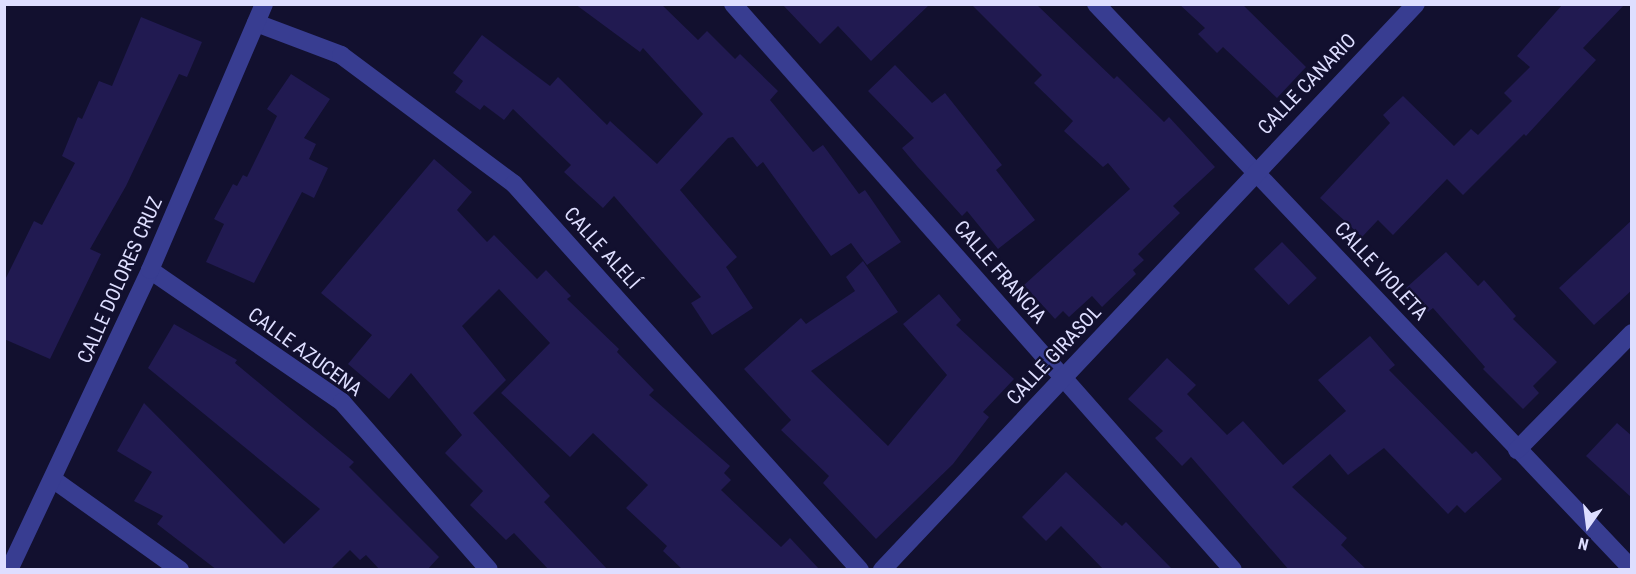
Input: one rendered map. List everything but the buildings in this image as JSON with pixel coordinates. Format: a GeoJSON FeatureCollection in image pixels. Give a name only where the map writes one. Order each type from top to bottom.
{"type":"FeatureCollection","features":[{"type":"Feature","properties":{"kind":"street","name":"CALLE DOLORES CRUZ"},"geometry":{"type":"LineString","coordinates":[[9,570],[54,480],[150,270],[264,4]]}},
{"type":"Feature","properties":{"kind":"street","name":"CALLE FRANCIA"},"geometry":{"type":"LineString","coordinates":[[733,4],[1233,570]]}},
{"type":"Feature","properties":{"kind":"street","name":"CALLE VIOLETA"},"geometry":{"type":"LineString","coordinates":[[1096,4],[1256,170],[1517,450],[1632,569]]}},
{"type":"Feature","properties":{"kind":"street","name":"CALLE CANARIO"},"geometry":{"type":"LineString","coordinates":[[1256,170],[1416,4]]}},
{"type":"Feature","properties":{"kind":"street","name":"CALLE ALELÍ"},"geometry":{"type":"LineString","coordinates":[[256,23],[341,55],[514,184],[860,570]]}},
{"type":"Feature","properties":{"kind":"street","name":"CALLE GIRASOL"},"geometry":{"type":"LineString","coordinates":[[882,570],[1256,170]]}},
{"type":"Feature","properties":{"kind":"street","name":"CALLE AZUCENA"},"geometry":{"type":"LineString","coordinates":[[150,270],[342,402],[489,570]]}},
{"type":"Feature","properties":{"kind":"street"},"geometry":{"type":"LineString","coordinates":[[1517,450],[1632,333]]}},
{"type":"Feature","properties":{"kind":"street"},"geometry":{"type":"LineString","coordinates":[[54,480],[180,570]]}}]}
